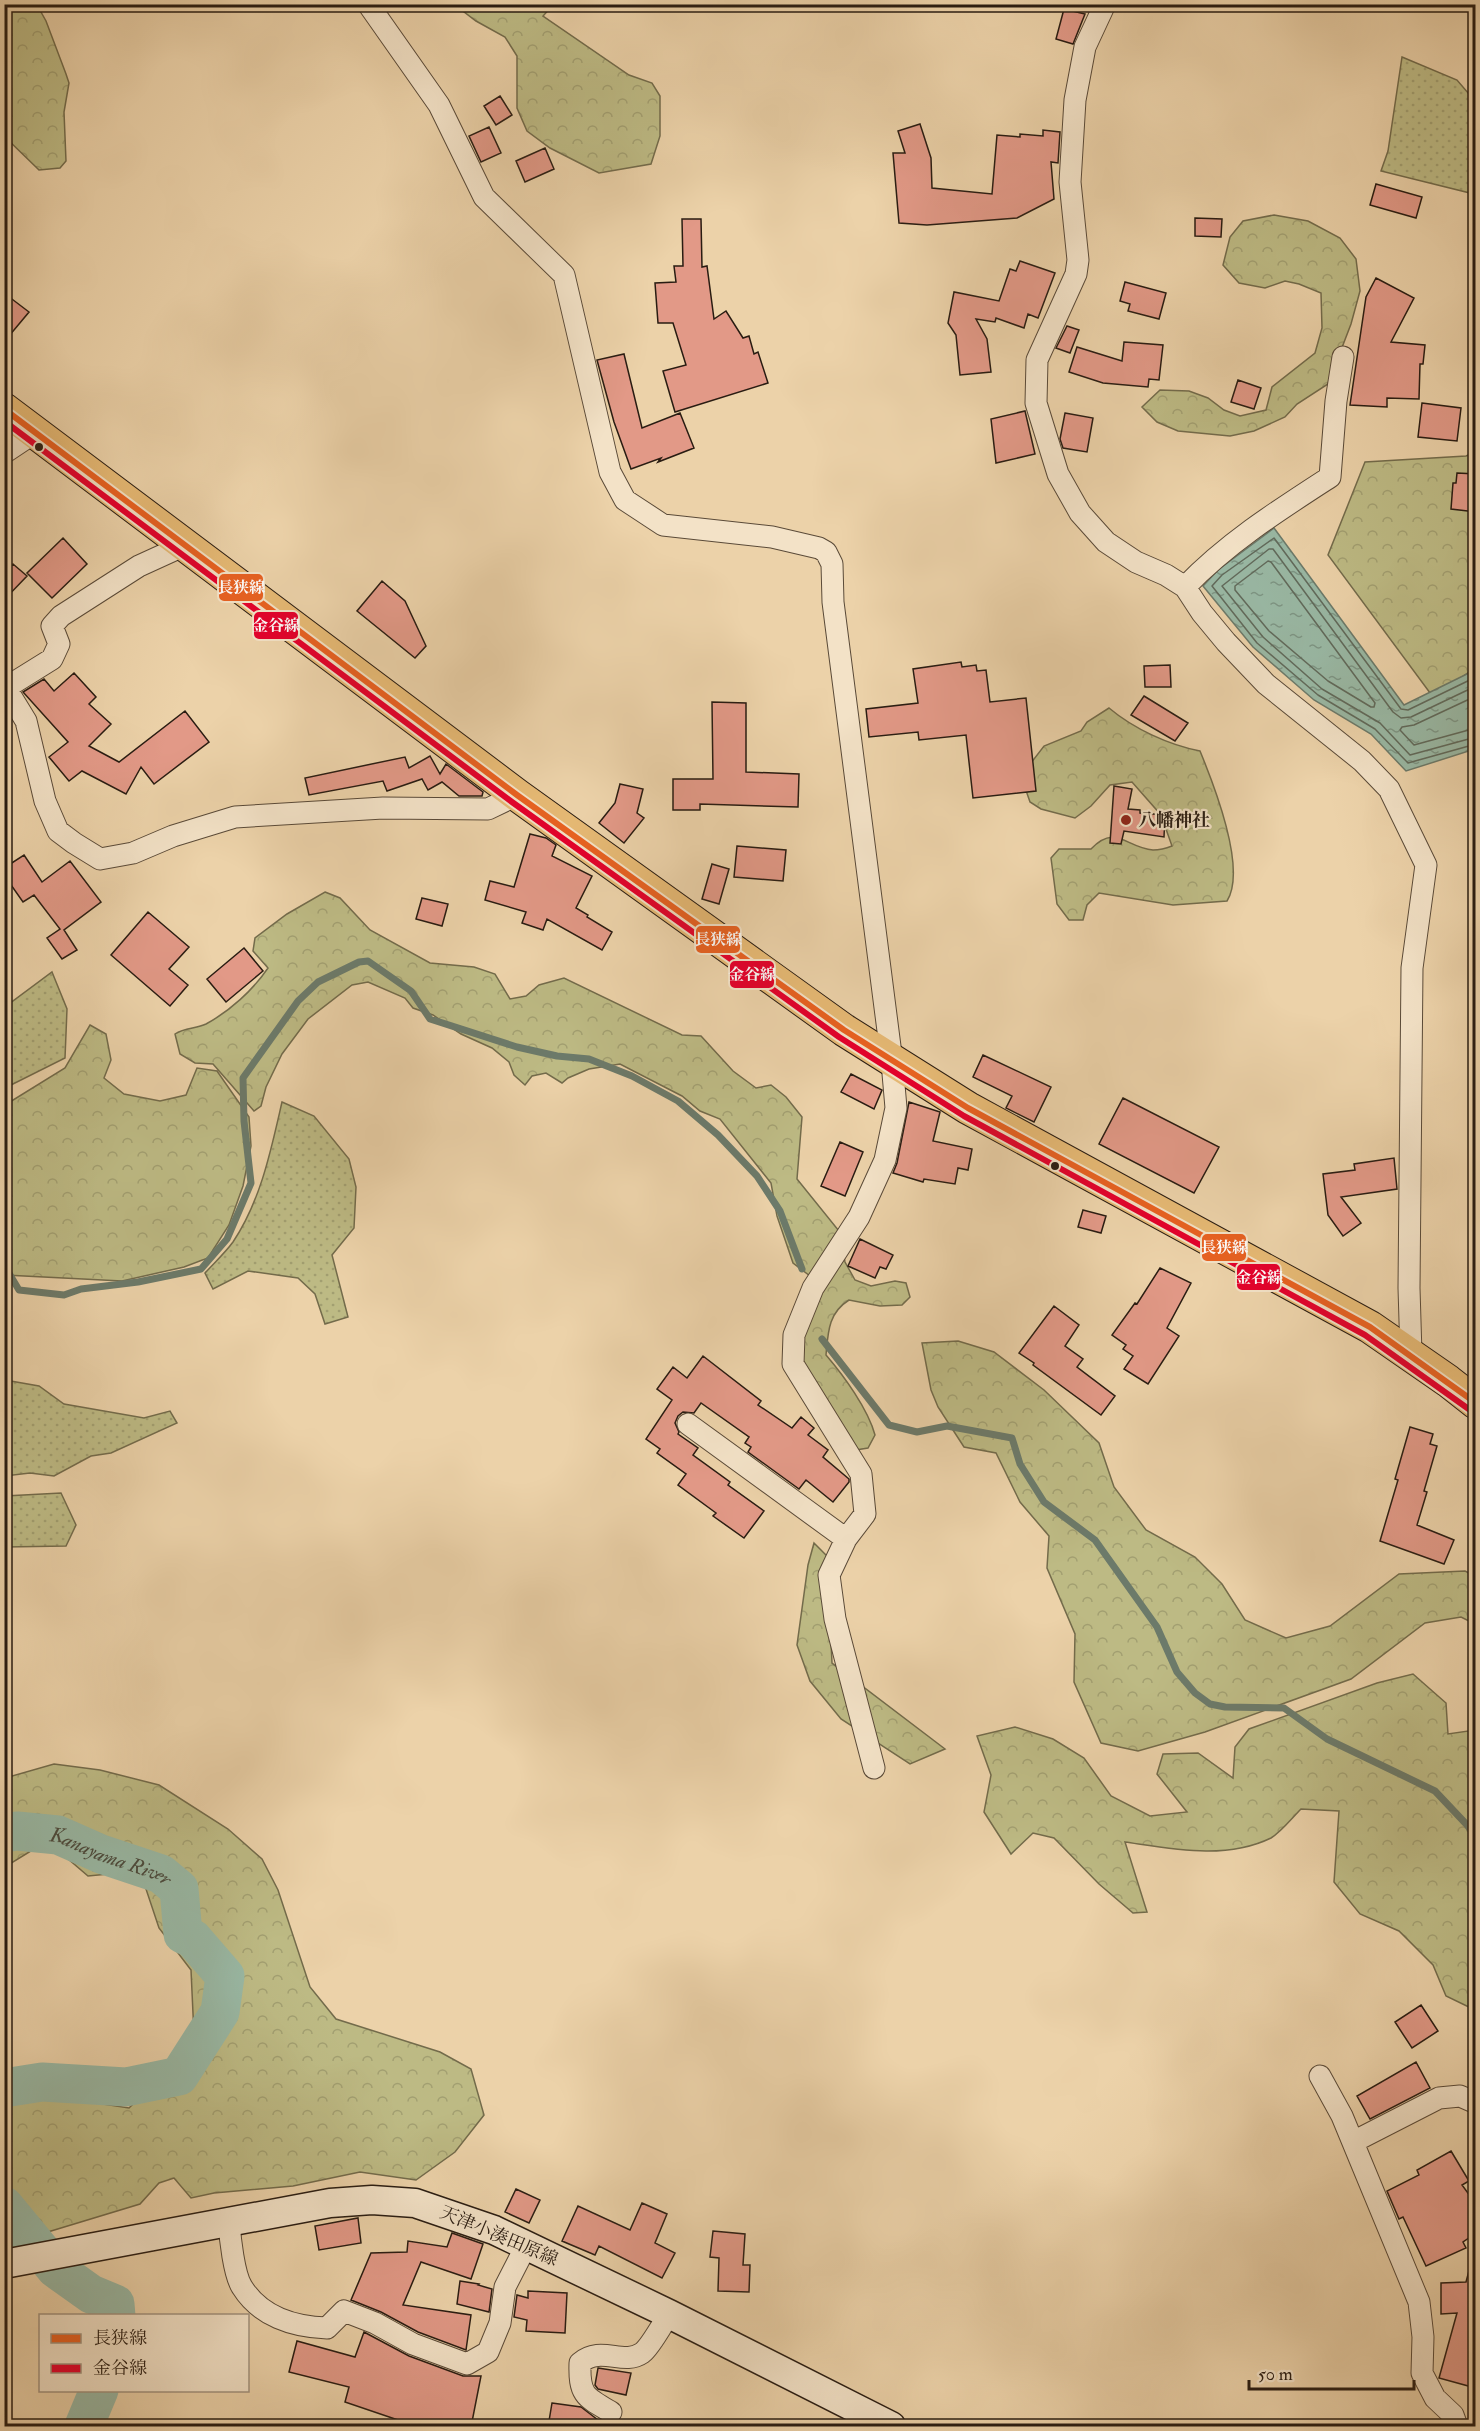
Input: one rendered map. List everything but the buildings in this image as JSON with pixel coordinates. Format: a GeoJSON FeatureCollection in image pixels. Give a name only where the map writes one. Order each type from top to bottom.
{"type":"FeatureCollection","features":[{"type":"Feature","properties":{"kind":"main road"},"geometry":{"type":"LineString","coordinates":[[4,410],[517,795],[797,997],[892,1062],[1014,1134],[1350,1315],[1411,1354],[1476,1403]]}},
{"type":"Feature","properties":{"kind":"main road","name":"天津小湊田原線"},"geometry":{"type":"LineString","coordinates":[[8,2263],[330,2203],[372,2200],[433,2208],[494,2230],[669,2314],[891,2427]]}},
{"type":"Feature","properties":{"kind":"street"},"geometry":{"type":"LineString","coordinates":[[368,4],[439,105],[484,197],[564,275],[610,472],[626,501],[663,525],[772,537],[819,548],[826,552],[832,564],[833,602],[896,1108],[885,1160],[859,1217],[813,1288],[794,1335],[794,1364],[861,1474],[865,1514],[846,1539],[829,1575],[835,1619],[873,1768]]}},
{"type":"Feature","properties":{"kind":"street"},"geometry":{"type":"LineString","coordinates":[[1105,4],[1085,47],[1075,100],[1070,182],[1078,260],[1076,274],[1037,360],[1036,403],[1058,474],[1080,513],[1106,542],[1136,562],[1166,575],[1185,587],[1202,613],[1226,642],[1266,684],[1362,761],[1389,789],[1426,865],[1412,968],[1409,1288],[1411,1354]]}},
{"type":"Feature","properties":{"kind":"street"},"geometry":{"type":"LineString","coordinates":[[1185,587],[1205,566],[1230,546],[1276,512],[1330,477],[1336,401],[1343,357]]}},
{"type":"Feature","properties":{"kind":"street"},"geometry":{"type":"LineString","coordinates":[[4,453],[34,433]]}},
{"type":"Feature","properties":{"kind":"street"},"geometry":{"type":"LineString","coordinates":[[184,545],[139,566],[61,616],[52,626],[59,644],[52,659],[6,686],[26,721],[45,801],[58,831],[100,859],[133,853],[173,836],[235,817],[383,808],[488,809],[517,795]]}},
{"type":"Feature","properties":{"kind":"street"},"geometry":{"type":"LineString","coordinates":[[688,1424],[846,1539]]}},
{"type":"Feature","properties":{"kind":"street"},"geometry":{"type":"LineString","coordinates":[[1320,2076],[1353,2142],[1419,2302],[1423,2337],[1422,2373],[1435,2398],[1453,2415],[1457,2427]]}},
{"type":"Feature","properties":{"kind":"street"},"geometry":{"type":"LineString","coordinates":[[1353,2142],[1439,2098],[1460,2096],[1476,2103]]}},
{"type":"Feature","properties":{"kind":"street"},"geometry":{"type":"LineString","coordinates":[[229,2222],[240,2286],[265,2313],[307,2328],[327,2328],[344,2311],[375,2323],[413,2344],[467,2364],[488,2352],[500,2323],[505,2288],[526,2246]]}},
{"type":"Feature","properties":{"kind":"street"},"geometry":{"type":"LineString","coordinates":[[612,2412],[589,2399],[579,2385],[580,2363],[588,2356],[603,2354],[628,2357],[642,2352],[669,2314]]}},
{"type":"Feature","properties":{"kind":"green space"},"geometry":{"type":"Polygon","coordinates":[[[5,4],[37,5],[46,21],[66,74],[69,83],[64,112],[66,161],[60,168],[39,170],[5,137],[5,4]]]}},
{"type":"Feature","properties":{"kind":"green space"},"geometry":{"type":"Polygon","coordinates":[[[455,5],[553,5],[543,16],[629,75],[652,83],[660,96],[660,136],[651,164],[599,173],[550,148],[527,131],[517,108],[517,56],[505,37],[476,21],[455,5]]]}},
{"type":"Feature","properties":{"kind":"green space"},"geometry":{"type":"Polygon","coordinates":[[[1402,57],[1457,80],[1475,101],[1475,173],[1470,193],[1381,171],[1388,151],[1402,57]]]}},
{"type":"Feature","properties":{"kind":"green space"},"geometry":{"type":"Polygon","coordinates":[[[1274,215],[1308,221],[1340,238],[1356,259],[1360,291],[1351,324],[1328,384],[1297,404],[1285,417],[1254,431],[1230,436],[1178,431],[1157,422],[1142,407],[1160,390],[1189,391],[1208,398],[1224,410],[1240,416],[1266,410],[1272,387],[1315,353],[1322,328],[1321,293],[1285,281],[1265,288],[1239,283],[1223,265],[1230,237],[1243,221],[1274,215]]]}},
{"type":"Feature","properties":{"kind":"green space"},"geometry":{"type":"Polygon","coordinates":[[[1475,452],[1476,661],[1472,670],[1433,697],[1328,555],[1365,462],[1466,456],[1475,452]]]}},
{"type":"Feature","properties":{"kind":"green space"},"geometry":{"type":"Polygon","coordinates":[[[1109,708],[1129,723],[1152,735],[1176,745],[1200,751],[1220,805],[1231,848],[1232,887],[1227,901],[1173,905],[1099,893],[1087,905],[1083,920],[1069,920],[1057,904],[1051,858],[1059,849],[1091,849],[1100,841],[1114,837],[1153,850],[1172,846],[1161,815],[1132,782],[1110,785],[1091,806],[1075,818],[1041,809],[1030,802],[1021,776],[1044,746],[1081,731],[1087,722],[1109,708]]]}},
{"type":"Feature","properties":{"kind":"green space"},"geometry":{"type":"Polygon","coordinates":[[[325,892],[340,898],[370,930],[430,963],[474,967],[495,974],[510,999],[526,996],[539,985],[564,978],[682,1035],[701,1036],[733,1071],[756,1088],[771,1085],[786,1097],[802,1117],[797,1179],[839,1231],[845,1262],[855,1280],[871,1286],[895,1281],[906,1283],[910,1297],[902,1305],[880,1306],[849,1300],[837,1311],[830,1324],[826,1355],[848,1383],[872,1425],[875,1435],[868,1448],[856,1450],[801,1360],[810,1276],[793,1263],[777,1216],[771,1183],[720,1119],[700,1111],[682,1096],[620,1064],[589,1069],[562,1083],[546,1073],[532,1076],[525,1085],[514,1075],[509,1062],[492,1048],[461,1034],[433,1015],[413,1008],[405,998],[368,982],[352,985],[308,1019],[282,1054],[266,1087],[261,1106],[254,1111],[213,1064],[195,1063],[180,1054],[175,1034],[206,1024],[224,1013],[248,992],[268,968],[253,951],[255,938],[287,914],[325,892]]]}},
{"type":"Feature","properties":{"kind":"green space"},"geometry":{"type":"Polygon","coordinates":[[[52,972],[67,1009],[65,1058],[5,1088],[5,1007],[52,972]]]}},
{"type":"Feature","properties":{"kind":"green space"},"geometry":{"type":"Polygon","coordinates":[[[90,1025],[106,1034],[111,1060],[104,1078],[124,1094],[160,1101],[186,1095],[197,1068],[217,1071],[249,1117],[251,1146],[243,1186],[229,1225],[208,1258],[184,1267],[122,1281],[5,1275],[5,1105],[65,1068],[90,1025]]]}},
{"type":"Feature","properties":{"kind":"green space"},"geometry":{"type":"Polygon","coordinates":[[[282,1102],[314,1116],[349,1159],[356,1187],[354,1228],[332,1255],[348,1317],[325,1324],[315,1294],[298,1278],[248,1271],[213,1289],[205,1273],[233,1242],[251,1209],[264,1174],[282,1102]]]}},
{"type":"Feature","properties":{"kind":"green space"},"geometry":{"type":"Polygon","coordinates":[[[958,1341],[994,1352],[1044,1390],[1099,1443],[1114,1487],[1146,1530],[1195,1557],[1222,1584],[1245,1620],[1286,1638],[1330,1626],[1399,1574],[1465,1571],[1475,1576],[1475,1624],[1461,1617],[1425,1623],[1351,1679],[1205,1732],[1138,1751],[1101,1743],[1074,1682],[1075,1634],[1047,1568],[1049,1536],[1020,1502],[996,1453],[964,1447],[938,1407],[931,1390],[922,1343],[958,1341]]]}},
{"type":"Feature","properties":{"kind":"green space"},"geometry":{"type":"Polygon","coordinates":[[[5,1380],[39,1386],[64,1404],[144,1418],[170,1411],[177,1423],[111,1453],[91,1456],[54,1476],[30,1473],[5,1476],[5,1380]]]}},
{"type":"Feature","properties":{"kind":"green space"},"geometry":{"type":"Polygon","coordinates":[[[61,1493],[76,1525],[66,1546],[5,1547],[5,1496],[61,1493]]]}},
{"type":"Feature","properties":{"kind":"green space"},"geometry":{"type":"Polygon","coordinates":[[[814,1543],[827,1556],[832,1663],[945,1749],[910,1764],[841,1719],[810,1681],[797,1645],[808,1565],[814,1543]]]}},
{"type":"Feature","properties":{"kind":"green space"},"geometry":{"type":"Polygon","coordinates":[[[1413,1674],[1446,1703],[1448,1734],[1475,1730],[1475,2010],[1446,1996],[1433,1965],[1399,1931],[1360,1914],[1334,1882],[1339,1811],[1301,1809],[1283,1829],[1271,1838],[1236,1849],[1180,1850],[1125,1842],[1147,1912],[1133,1913],[1099,1884],[1054,1838],[1033,1833],[1011,1854],[984,1812],[991,1775],[977,1736],[1015,1727],[1053,1739],[1084,1758],[1111,1796],[1150,1816],[1187,1812],[1157,1774],[1163,1754],[1198,1753],[1233,1778],[1235,1747],[1249,1729],[1377,1683],[1413,1674]]]}},
{"type":"Feature","properties":{"kind":"green space"},"geometry":{"type":"Polygon","coordinates":[[[54,1764],[100,1770],[159,1785],[228,1829],[262,1859],[278,1890],[310,1987],[336,2019],[440,2052],[471,2069],[484,2115],[455,2152],[416,2180],[360,2172],[293,2186],[214,2193],[191,2198],[174,2178],[159,2183],[140,2204],[5,2245],[5,2098],[90,2102],[129,2108],[180,2058],[194,2035],[191,1970],[159,1928],[140,1871],[88,1876],[47,1841],[5,1867],[5,1778],[54,1764]]]}},
{"type":"Feature","properties":{"kind":"water"},"geometry":{"type":"Polygon","coordinates":[[[1274,528],[1404,705],[1475,670],[1475,749],[1406,771],[1371,734],[1314,700],[1253,647],[1203,586],[1218,570],[1274,528]]]}},
{"type":"Feature","properties":{"kind":"waterway"},"geometry":{"type":"LineString","coordinates":[[4,1265],[19,1290],[64,1295],[81,1289],[138,1282],[201,1269],[227,1239],[251,1183],[244,1121],[243,1078],[298,1001],[318,982],[359,962],[368,961],[411,991],[430,1019],[517,1047],[557,1056],[589,1059],[632,1076],[678,1101],[718,1135],[757,1176],[780,1211],[802,1269]]}},
{"type":"Feature","properties":{"kind":"waterway"},"geometry":{"type":"LineString","coordinates":[[822,1339],[889,1425],[917,1432],[947,1426],[1012,1438],[1020,1464],[1044,1502],[1095,1540],[1157,1627],[1177,1672],[1195,1693],[1210,1704],[1225,1707],[1284,1708],[1327,1739],[1435,1791],[1468,1826],[1476,1839]]}},
{"type":"Feature","properties":{"kind":"waterway","name":"Kanayama River"},"geometry":{"type":"LineString","coordinates":[[4,1833],[17,1831],[58,1835],[101,1854],[161,1874],[179,1889],[183,1934],[193,1939],[225,1976],[220,2012],[179,2076],[126,2087],[42,2082],[4,2088]]}},
{"type":"Feature","properties":{"kind":"waterway","name":"Kanayama River"},"geometry":{"type":"LineString","coordinates":[[4,2206],[56,2269],[91,2294],[115,2304],[116,2314]]}},
{"type":"Feature","properties":{"kind":"waterway","name":"Kanayama River"},"geometry":{"type":"LineString","coordinates":[[84,2426],[98,2392]]}},
{"type":"Feature","properties":{"kind":"transit line","name":"長狭線"},"geometry":{"type":"LineString","coordinates":[[4,409],[517,795],[844,1030],[968,1108],[1370,1327],[1476,1403]]}},
{"type":"Feature","properties":{"kind":"transit line","name":"金谷線"},"geometry":{"type":"LineString","coordinates":[[4,421],[512,802],[839,1037],[964,1116],[1365,1335],[1470,1410]]}},
{"type":"Feature","properties":{"kind":"place","name":"八幡神社"},"geometry":{"type":"Point","coordinates":[1126,820]}}]}
